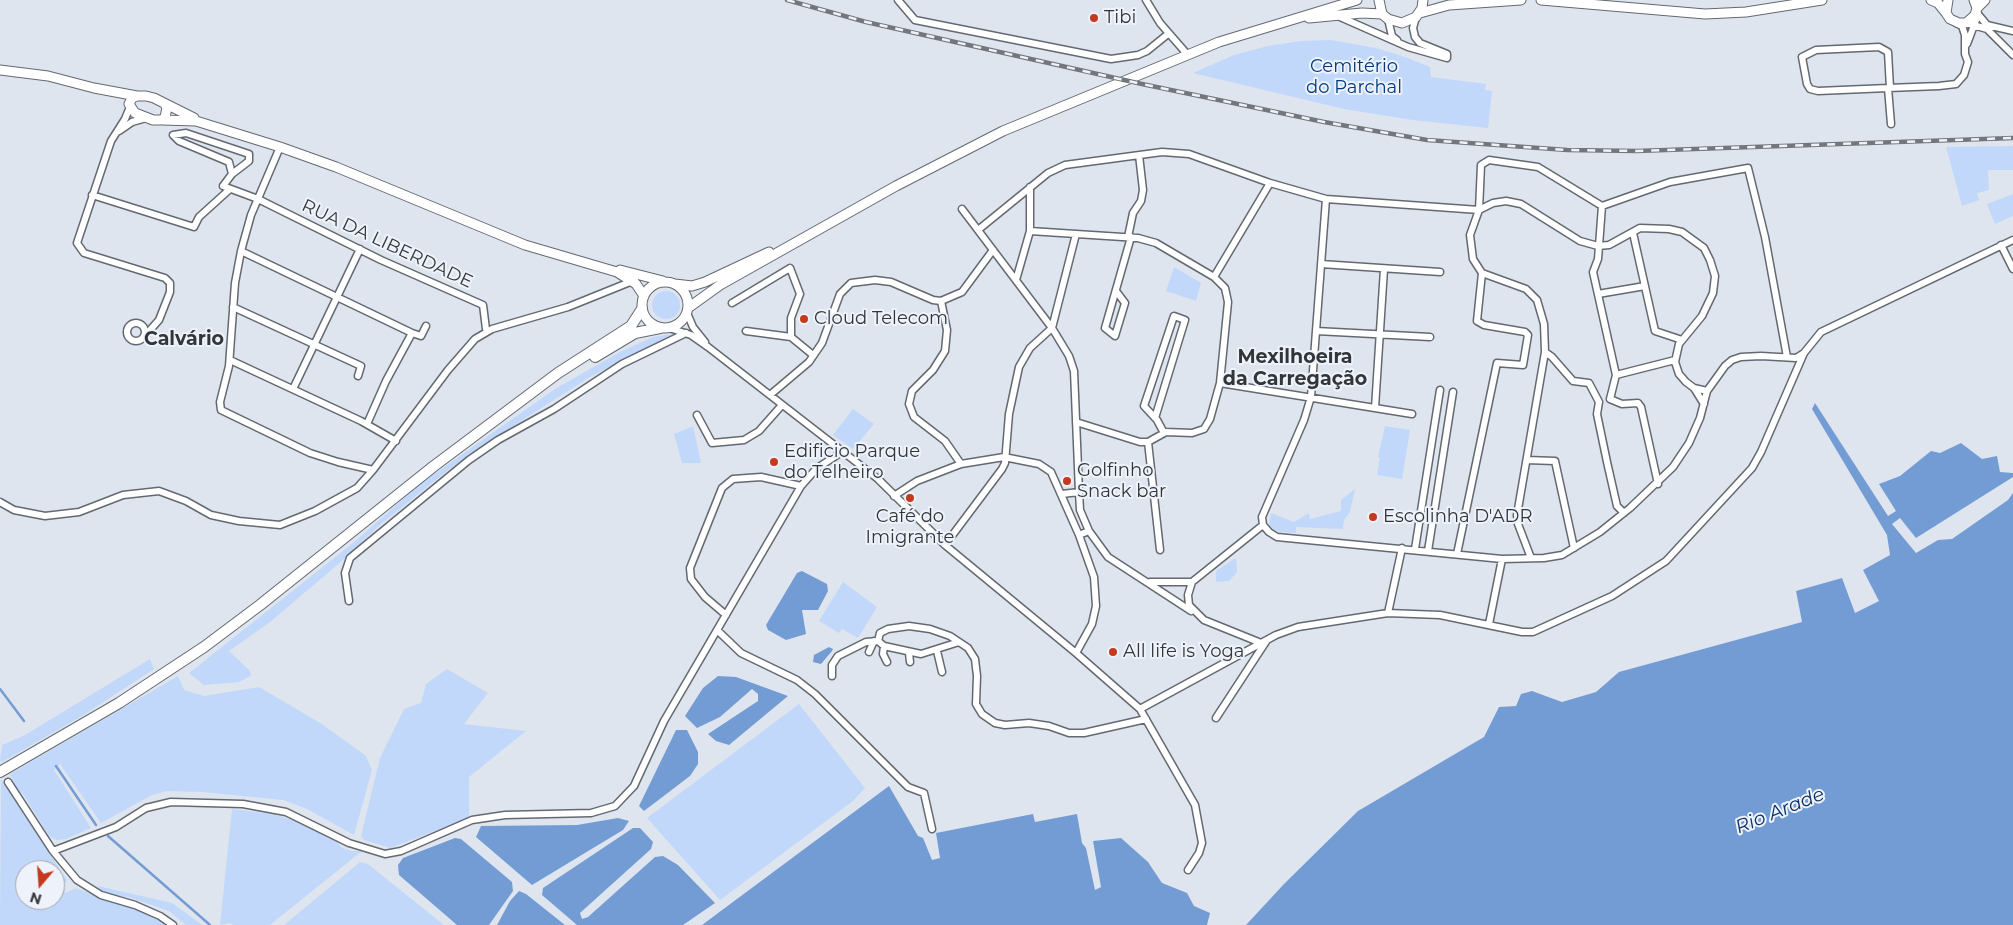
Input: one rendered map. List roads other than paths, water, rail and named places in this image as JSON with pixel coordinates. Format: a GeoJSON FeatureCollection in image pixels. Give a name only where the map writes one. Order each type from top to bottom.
{"type":"FeatureCollection","features":[{"type":"Feature","properties":{"kind":"main road"},"geometry":{"type":"LineString","coordinates":[[511,409],[635,334],[678,324],[688,311],[720,285],[896,186],[1003,131],[1187,54],[1287,20],[1356,0]]}},
{"type":"Feature","properties":{"kind":"main road"},"geometry":{"type":"LineString","coordinates":[[1379,0],[1385,16]]}},
{"type":"Feature","properties":{"kind":"main road"},"geometry":{"type":"LineString","coordinates":[[1418,15],[1422,0]]}},
{"type":"Feature","properties":{"kind":"main road"},"geometry":{"type":"LineString","coordinates":[[1287,20],[1362,13],[1385,16],[1402,24],[1418,15],[1449,4],[1521,0]]}},
{"type":"Feature","properties":{"kind":"main road"},"geometry":{"type":"LineString","coordinates":[[1541,0],[1705,14],[1746,12],[1804,1],[1822,0]]}},
{"type":"Feature","properties":{"kind":"main road"},"geometry":{"type":"LineString","coordinates":[[1931,0],[1938,3],[1955,22],[1970,24],[1976,9],[1986,0]]}},
{"type":"Feature","properties":{"kind":"main road"},"geometry":{"type":"LineString","coordinates":[[1946,13],[1948,0]]}},
{"type":"Feature","properties":{"kind":"main road"},"geometry":{"type":"LineString","coordinates":[[0,70],[48,76],[94,88],[154,98],[180,112],[232,131]]}},
{"type":"Feature","properties":{"kind":"main road"},"geometry":{"type":"LineString","coordinates":[[94,88],[130,106],[146,118],[196,121],[280,146],[382,185],[525,245],[636,279],[692,286],[705,282],[817,230]]}},
{"type":"Feature","properties":{"kind":"main road"},"geometry":{"type":"LineString","coordinates":[[130,106],[132,98],[137,96]]}},
{"type":"Feature","properties":{"kind":"main road"},"geometry":{"type":"LineString","coordinates":[[162,120],[166,113],[165,104]]}},
{"type":"Feature","properties":{"kind":"main road"},"geometry":{"type":"LineString","coordinates":[[588,263],[614,268],[636,279],[644,296]]}},
{"type":"Feature","properties":{"kind":"main road"},"geometry":{"type":"LineString","coordinates":[[0,772],[111,708],[204,647],[260,605],[434,466],[558,373],[630,326],[642,309],[644,296],[652,286],[665,282]]}},
{"type":"Feature","properties":{"kind":"main road"},"geometry":{"type":"LineString","coordinates":[[675,284],[686,294],[688,311]]}},
{"type":"Feature","properties":{"kind":"main road"},"geometry":{"type":"LineString","coordinates":[[642,309],[649,321],[665,328]]}},
{"type":"Feature","properties":{"kind":"street"},"geometry":{"type":"LineString","coordinates":[[898,0],[915,20],[1111,59],[1138,55],[1148,50],[1168,34]]}},
{"type":"Feature","properties":{"kind":"street"},"geometry":{"type":"LineString","coordinates":[[1146,0],[1160,23],[1187,54]]}},
{"type":"Feature","properties":{"kind":"street"},"geometry":{"type":"LineString","coordinates":[[1976,9],[1997,38]]}},
{"type":"Feature","properties":{"kind":"street"},"geometry":{"type":"LineString","coordinates":[[1287,20],[1340,17],[1408,47],[1447,58],[1448,54],[1420,43],[1415,37],[1413,28],[1418,15]]}},
{"type":"Feature","properties":{"kind":"street"},"geometry":{"type":"LineString","coordinates":[[1385,16],[1392,36],[1408,47]]}},
{"type":"Feature","properties":{"kind":"street"},"geometry":{"type":"LineString","coordinates":[[1955,22],[1962,26],[1968,62]]}},
{"type":"Feature","properties":{"kind":"street"},"geometry":{"type":"LineString","coordinates":[[1891,124],[1889,88],[1888,52],[1880,47],[1816,50],[1802,57],[1810,89],[1818,91],[1889,88],[1956,84],[1964,75],[1968,62],[1970,24],[1987,29],[2013,55]]}},
{"type":"Feature","properties":{"kind":"street"},"geometry":{"type":"LineString","coordinates":[[1987,25],[2009,30]]}},
{"type":"Feature","properties":{"kind":"street"},"geometry":{"type":"LineString","coordinates":[[1997,38],[2009,30]]}},
{"type":"Feature","properties":{"kind":"street"},"geometry":{"type":"LineString","coordinates":[[130,106],[116,133],[92,195],[77,244],[80,249],[90,255],[165,278],[170,283],[170,292],[160,320],[143,338],[137,341],[132,340],[127,331],[133,324],[139,323],[144,326],[146,332],[143,338]]}},
{"type":"Feature","properties":{"kind":"street"},"geometry":{"type":"LineString","coordinates":[[116,133],[132,122],[146,118]]}},
{"type":"Feature","properties":{"kind":"street"},"geometry":{"type":"LineString","coordinates":[[92,195],[194,227],[199,216],[230,189],[223,186],[232,174],[249,161],[249,154],[186,133],[172,134],[179,141],[229,162],[232,174]]}},
{"type":"Feature","properties":{"kind":"street"},"geometry":{"type":"LineString","coordinates":[[280,146],[258,199],[241,251],[233,307],[230,360],[220,402],[221,410],[310,453],[373,470]]}},
{"type":"Feature","properties":{"kind":"street"},"geometry":{"type":"LineString","coordinates":[[978,230],[1048,173],[1065,165],[1162,152],[1189,154],[1270,183],[1326,199],[1479,210],[1493,203],[1506,201],[1521,204],[1580,240],[1598,246],[1609,245],[1640,228],[1682,232],[1704,248],[1715,276],[1713,293],[1702,316],[1682,340],[1675,360],[1679,374],[1694,388],[1704,404]]}},
{"type":"Feature","properties":{"kind":"street"},"geometry":{"type":"LineString","coordinates":[[1116,291],[1125,302],[1115,336],[1105,328],[1130,237],[1133,212],[1141,201],[1143,190],[1139,155]]}},
{"type":"Feature","properties":{"kind":"street"},"geometry":{"type":"LineString","coordinates":[[1531,558],[1517,516],[1545,352],[1544,324],[1536,300],[1526,290],[1482,273],[1472,259],[1469,246],[1473,222],[1479,210],[1481,166],[1489,160],[1538,167],[1602,206]]}},
{"type":"Feature","properties":{"kind":"street"},"geometry":{"type":"LineString","coordinates":[[1602,206],[1670,182],[1748,168],[1765,237],[1787,357]]}},
{"type":"Feature","properties":{"kind":"street"},"geometry":{"type":"LineString","coordinates":[[1214,277],[1270,183]]}},
{"type":"Feature","properties":{"kind":"street"},"geometry":{"type":"LineString","coordinates":[[1016,280],[1030,231],[1030,187]]}},
{"type":"Feature","properties":{"kind":"street","name":"RUA DA LIBERDADE"},"geometry":{"type":"LineString","coordinates":[[230,189],[258,199],[360,249],[483,305],[489,329]]}},
{"type":"Feature","properties":{"kind":"street"},"geometry":{"type":"LineString","coordinates":[[1326,199],[1310,397],[1304,420],[1262,517],[1263,525],[1269,532],[1277,536],[1502,559],[1562,555],[1600,532],[1624,513],[1658,484],[1673,467],[1689,443],[1707,391],[1725,366],[1732,360],[1740,357],[1796,358],[1804,353]]}},
{"type":"Feature","properties":{"kind":"street"},"geometry":{"type":"LineString","coordinates":[[1602,206],[1598,259],[1593,272],[1616,375],[1610,399]]}},
{"type":"Feature","properties":{"kind":"street"},"geometry":{"type":"LineString","coordinates":[[962,209],[1052,328],[1069,356],[1074,371],[1080,510],[1089,531],[1108,557],[1149,582],[1204,620],[1261,643]]}},
{"type":"Feature","properties":{"kind":"street"},"geometry":{"type":"LineString","coordinates":[[1030,231],[1130,237],[1156,243],[1214,277],[1225,288],[1228,302],[1220,383],[1210,419],[1204,429],[1192,433],[1164,433],[1148,442],[1131,440],[1076,422]]}},
{"type":"Feature","properties":{"kind":"street"},"geometry":{"type":"LineString","coordinates":[[1633,233],[1655,331],[1682,340]]}},
{"type":"Feature","properties":{"kind":"street"},"geometry":{"type":"LineString","coordinates":[[945,545],[1002,469],[1009,414],[1020,367],[1030,348],[1052,328],[1076,234]]}},
{"type":"Feature","properties":{"kind":"street"},"geometry":{"type":"LineString","coordinates":[[1140,708],[1268,639],[1298,627],[1388,613],[1440,615],[1522,632],[1533,632],[1612,596],[1666,561],[1752,468],[1761,452],[1804,353],[1821,332],[1832,325],[2013,240]]}},
{"type":"Feature","properties":{"kind":"street"},"geometry":{"type":"LineString","coordinates":[[2001,245],[2013,269]]}},
{"type":"Feature","properties":{"kind":"street"},"geometry":{"type":"LineString","coordinates":[[293,389],[360,249]]}},
{"type":"Feature","properties":{"kind":"street"},"geometry":{"type":"LineString","coordinates":[[770,395],[813,355],[822,343],[840,294],[850,283],[875,280],[891,282],[924,297],[941,301],[962,292],[993,250]]}},
{"type":"Feature","properties":{"kind":"street"},"geometry":{"type":"LineString","coordinates":[[241,251],[338,295],[412,333],[421,336],[426,326]]}},
{"type":"Feature","properties":{"kind":"street"},"geometry":{"type":"LineString","coordinates":[[1321,264],[1440,272]]}},
{"type":"Feature","properties":{"kind":"street"},"geometry":{"type":"LineString","coordinates":[[732,303],[790,268],[800,294],[791,318],[791,337]]}},
{"type":"Feature","properties":{"kind":"street"},"geometry":{"type":"LineString","coordinates":[[1376,408],[1384,269]]}},
{"type":"Feature","properties":{"kind":"street"},"geometry":{"type":"LineString","coordinates":[[1456,554],[1497,363],[1523,365],[1528,335],[1525,332],[1484,325],[1477,321],[1482,273]]}},
{"type":"Feature","properties":{"kind":"street"},"geometry":{"type":"LineString","coordinates":[[0,502],[14,510],[45,516],[79,512],[123,495],[159,491],[186,501],[211,515],[239,521],[280,525],[315,511],[357,488],[373,470],[448,370],[475,339],[489,329],[554,312],[636,279]]}},
{"type":"Feature","properties":{"kind":"street"},"geometry":{"type":"LineString","coordinates":[[1598,294],[1645,286]]}},
{"type":"Feature","properties":{"kind":"street"},"geometry":{"type":"LineString","coordinates":[[941,301],[947,330],[945,351],[933,370],[912,391],[908,404],[914,417],[945,441],[961,464]]}},
{"type":"Feature","properties":{"kind":"street"},"geometry":{"type":"LineString","coordinates":[[233,307],[361,366],[358,376]]}},
{"type":"Feature","properties":{"kind":"street"},"geometry":{"type":"LineString","coordinates":[[688,311],[693,327],[708,347]]}},
{"type":"Feature","properties":{"kind":"street"},"geometry":{"type":"LineString","coordinates":[[1155,418],[1185,320],[1174,316],[1144,406],[1155,418],[1164,433]]}},
{"type":"Feature","properties":{"kind":"street"},"geometry":{"type":"LineString","coordinates":[[144,326],[160,320]]}},
{"type":"Feature","properties":{"kind":"street"},"geometry":{"type":"LineString","coordinates":[[665,328],[686,333],[708,347],[843,451],[878,479],[945,545],[1140,708],[1195,805],[1202,843],[1200,853],[1188,870]]}},
{"type":"Feature","properties":{"kind":"street"},"geometry":{"type":"LineString","coordinates":[[746,331],[791,337],[813,355]]}},
{"type":"Feature","properties":{"kind":"street"},"geometry":{"type":"LineString","coordinates":[[1316,331],[1430,337]]}},
{"type":"Feature","properties":{"kind":"street"},"geometry":{"type":"LineString","coordinates":[[367,424],[386,381],[412,333]]}},
{"type":"Feature","properties":{"kind":"street"},"geometry":{"type":"LineString","coordinates":[[349,601],[345,573],[350,558],[469,460],[498,440],[554,409],[622,364],[686,333]]}},
{"type":"Feature","properties":{"kind":"street"},"geometry":{"type":"LineString","coordinates":[[1545,352],[1552,357],[1573,381],[1589,383],[1599,402],[1597,414],[1617,506],[1616,518]]}},
{"type":"Feature","properties":{"kind":"street"},"geometry":{"type":"LineString","coordinates":[[230,360],[367,424],[396,440]]}},
{"type":"Feature","properties":{"kind":"street"},"geometry":{"type":"LineString","coordinates":[[1616,375],[1675,360]]}},
{"type":"Feature","properties":{"kind":"street"},"geometry":{"type":"LineString","coordinates":[[1220,383],[1412,414]]}},
{"type":"Feature","properties":{"kind":"street"},"geometry":{"type":"LineString","coordinates":[[1694,388],[1707,391]]}},
{"type":"Feature","properties":{"kind":"street"},"geometry":{"type":"LineString","coordinates":[[1415,549],[1440,390]]}},
{"type":"Feature","properties":{"kind":"street"},"geometry":{"type":"LineString","coordinates":[[1428,551],[1452,392]]}},
{"type":"Feature","properties":{"kind":"street"},"geometry":{"type":"LineString","coordinates":[[1599,402],[1610,399],[1622,404],[1638,403],[1642,407],[1658,484]]}},
{"type":"Feature","properties":{"kind":"street"},"geometry":{"type":"LineString","coordinates":[[697,415],[712,443],[744,440],[759,431],[782,404]]}},
{"type":"Feature","properties":{"kind":"street"},"geometry":{"type":"LineString","coordinates":[[1148,442],[1160,550]]}},
{"type":"Feature","properties":{"kind":"street"},"geometry":{"type":"LineString","coordinates":[[53,851],[116,827],[146,808],[172,802],[242,804],[286,812],[349,843],[385,854],[400,851],[472,820],[505,815],[591,814],[615,806],[634,786],[664,721],[801,486],[816,469],[843,451]]}},
{"type":"Feature","properties":{"kind":"street"},"geometry":{"type":"LineString","coordinates":[[894,496],[917,482],[961,464],[1004,457],[1044,466],[1054,476],[1080,535],[1094,577],[1096,606],[1092,624],[1076,653]]}},
{"type":"Feature","properties":{"kind":"street"},"geometry":{"type":"LineString","coordinates":[[1527,460],[1555,461],[1574,548]]}},
{"type":"Feature","properties":{"kind":"street"},"geometry":{"type":"LineString","coordinates":[[726,615],[705,597],[691,579],[690,568],[722,488],[733,479],[761,477],[801,486]]}},
{"type":"Feature","properties":{"kind":"street"},"geometry":{"type":"LineString","coordinates":[[1062,494],[1079,492]]}},
{"type":"Feature","properties":{"kind":"street"},"geometry":{"type":"LineString","coordinates":[[1617,506],[1624,513]]}},
{"type":"Feature","properties":{"kind":"street"},"geometry":{"type":"LineString","coordinates":[[1194,613],[1189,605],[1188,595],[1192,582],[1263,525]]}},
{"type":"Feature","properties":{"kind":"street"},"geometry":{"type":"LineString","coordinates":[[1080,535],[1089,531]]}},
{"type":"Feature","properties":{"kind":"street"},"geometry":{"type":"LineString","coordinates":[[1388,613],[1402,548]]}},
{"type":"Feature","properties":{"kind":"street"},"geometry":{"type":"LineString","coordinates":[[1489,624],[1502,559]]}},
{"type":"Feature","properties":{"kind":"street"},"geometry":{"type":"LineString","coordinates":[[1149,582],[1192,582]]}},
{"type":"Feature","properties":{"kind":"street"},"geometry":{"type":"LineString","coordinates":[[869,652],[880,633],[888,629],[909,626],[930,629],[959,642],[968,648],[975,659],[978,676],[976,704],[982,714],[995,723],[1005,725],[1029,723],[1049,726],[1069,733],[1084,733],[1146,719]]}},
{"type":"Feature","properties":{"kind":"street"},"geometry":{"type":"LineString","coordinates":[[717,630],[741,653],[796,680],[815,694],[908,788],[924,793],[932,829]]}},
{"type":"Feature","properties":{"kind":"street"},"geometry":{"type":"LineString","coordinates":[[1216,718],[1268,639]]}},
{"type":"Feature","properties":{"kind":"street"},"geometry":{"type":"LineString","coordinates":[[832,676],[832,666],[838,656],[866,642],[876,641],[884,646],[921,654],[936,651],[959,642]]}},
{"type":"Feature","properties":{"kind":"street"},"geometry":{"type":"LineString","coordinates":[[884,646],[883,654],[887,662]]}},
{"type":"Feature","properties":{"kind":"street"},"geometry":{"type":"LineString","coordinates":[[936,651],[942,672]]}},
{"type":"Feature","properties":{"kind":"street"},"geometry":{"type":"LineString","coordinates":[[909,652],[910,662]]}},
{"type":"Feature","properties":{"kind":"street"},"geometry":{"type":"LineString","coordinates":[[8,782],[53,851],[77,880],[101,895],[160,916],[173,925]]}},
{"type":"Feature","properties":{"kind":"water","name":"Rio Arade"},"geometry":{"type":"Polygon","coordinates":[[[1815,403],[1888,516],[1896,511],[1879,484],[1900,476],[1931,451],[1940,453],[1961,443],[1982,459],[1997,456],[2000,472],[2013,473],[2013,477],[1916,538],[1900,518],[1892,524],[1916,553],[1938,540],[1952,539],[2008,500],[2013,493],[2013,925],[1246,925],[1284,884],[1358,811],[1484,737],[1499,707],[1516,706],[1521,694],[1532,691],[1562,702],[1596,692],[1619,672],[1802,622],[1796,591],[1842,578],[1855,613],[1879,601],[1863,570],[1890,555],[1887,535],[1812,409],[1815,403]]]}},
{"type":"Feature","properties":{"kind":"water"},"geometry":{"type":"Polygon","coordinates":[[[802,571],[827,584],[828,591],[818,610],[802,610],[806,634],[786,640],[768,630],[766,625],[797,573],[802,571]]]}},
{"type":"Feature","properties":{"kind":"water"},"geometry":{"type":"Polygon","coordinates":[[[829,647],[833,649],[821,664],[813,662],[814,655],[829,647]]]}},
{"type":"Feature","properties":{"kind":"water"},"geometry":{"type":"Polygon","coordinates":[[[718,676],[736,677],[788,696],[729,745],[716,741],[708,734],[758,701],[758,694],[752,689],[720,717],[697,728],[685,716],[703,688],[718,676]]]}},
{"type":"Feature","properties":{"kind":"water"},"geometry":{"type":"Polygon","coordinates":[[[676,730],[687,730],[698,752],[698,764],[690,776],[644,811],[639,806],[676,730]]]}},
{"type":"Feature","properties":{"kind":"water"},"geometry":{"type":"Polygon","coordinates":[[[889,786],[918,836],[923,838],[932,860],[940,858],[936,833],[1033,814],[1035,822],[1077,814],[1082,843],[1086,848],[1095,890],[1101,887],[1093,841],[1121,838],[1148,862],[1162,883],[1187,893],[1194,906],[1210,913],[1207,925],[702,925],[889,786]]]}},
{"type":"Feature","properties":{"kind":"water"},"geometry":{"type":"Polygon","coordinates":[[[618,818],[629,821],[623,830],[532,885],[476,837],[481,826],[577,825],[618,818]]]}},
{"type":"Feature","properties":{"kind":"water"},"geometry":{"type":"Polygon","coordinates":[[[633,828],[640,828],[653,842],[651,849],[580,913],[582,919],[588,917],[655,857],[663,856],[678,865],[715,903],[683,925],[577,925],[542,895],[543,888],[633,828]]]}},
{"type":"Feature","properties":{"kind":"water"},"geometry":{"type":"Polygon","coordinates":[[[455,838],[461,839],[512,882],[513,891],[489,925],[457,925],[399,875],[398,865],[403,858],[455,838]]]}},
{"type":"Feature","properties":{"kind":"water"},"geometry":{"type":"Polygon","coordinates":[[[519,891],[526,894],[565,925],[497,925],[510,901],[519,891]]]}},
{"type":"Feature","properties":{"kind":"waterway"},"geometry":{"type":"LineString","coordinates":[[0,689],[24,721]]}},
{"type":"Feature","properties":{"kind":"waterway"},"geometry":{"type":"LineString","coordinates":[[56,766],[96,825]]}},
{"type":"Feature","properties":{"kind":"waterway"},"geometry":{"type":"LineString","coordinates":[[108,836],[210,925]]}},
{"type":"Feature","properties":{"kind":"railway"},"geometry":{"type":"LineString","coordinates":[[787,0],[866,22],[1142,84],[1324,122],[1427,140],[1567,150],[1637,151],[2013,138]]}},
{"type":"Feature","properties":{"kind":"place","name":"Tibi"},"geometry":{"type":"Point","coordinates":[1094,18]}},
{"type":"Feature","properties":{"kind":"place","name":"Cloud Telecom"},"geometry":{"type":"Point","coordinates":[804,319]}},
{"type":"Feature","properties":{"kind":"place","name":"Edificio Parque do Telheiro"},"geometry":{"type":"Point","coordinates":[774,462]}},
{"type":"Feature","properties":{"kind":"place","name":"Golfinho Snack bar"},"geometry":{"type":"Point","coordinates":[1067,481]}},
{"type":"Feature","properties":{"kind":"place","name":"Café do Imigrante"},"geometry":{"type":"Point","coordinates":[910,498]}},
{"type":"Feature","properties":{"kind":"place","name":"Escolinha D'ADR"},"geometry":{"type":"Point","coordinates":[1373,517]}},
{"type":"Feature","properties":{"kind":"place","name":"All life is Yoga"},"geometry":{"type":"Point","coordinates":[1113,652]}},
{"type":"Feature","properties":{"kind":"district","name":"Calvário"},"geometry":{"type":"Point","coordinates":[184,339]}},
{"type":"Feature","properties":{"kind":"district","name":"Mexilhoeira da Carregação"},"geometry":{"type":"Point","coordinates":[1295,368]}},
{"type":"Feature","properties":{"kind":"park label","name":"Cemitério do Parchal"},"geometry":{"type":"Point","coordinates":[1354,77]}}]}
